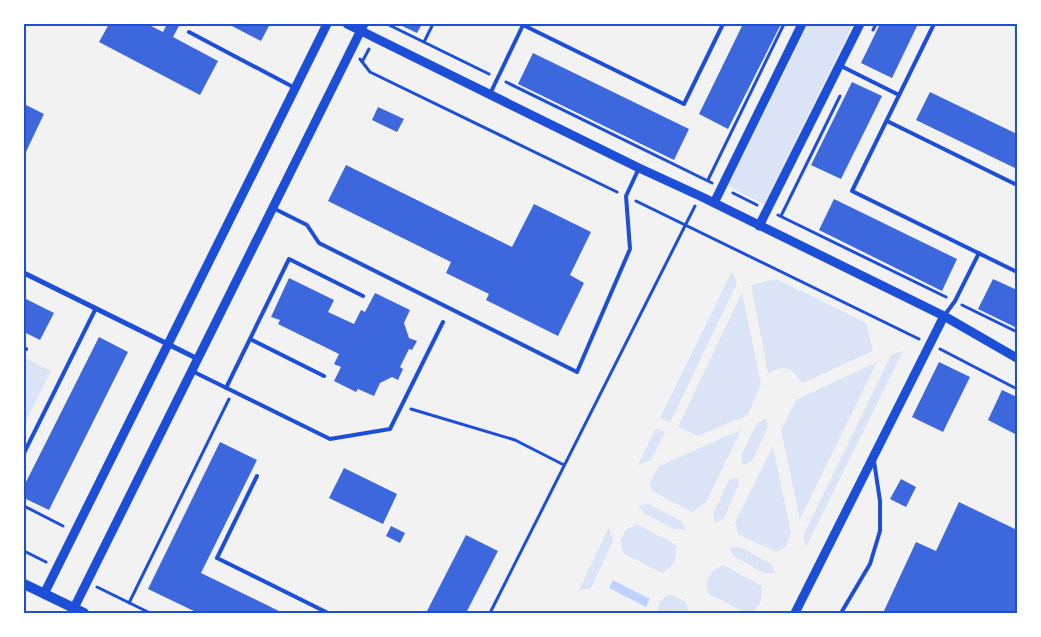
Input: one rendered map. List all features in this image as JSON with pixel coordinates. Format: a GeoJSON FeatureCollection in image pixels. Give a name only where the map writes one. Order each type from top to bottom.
{"type":"FeatureCollection","features":[{"type":"Feature","properties":{"kind":"main road"},"geometry":{"type":"LineString","coordinates":[[24,584],[84,613]]}},
{"type":"Feature","properties":{"kind":"street"},"geometry":{"type":"LineString","coordinates":[[44,594],[327,24]]}},
{"type":"Feature","properties":{"kind":"street"},"geometry":{"type":"LineString","coordinates":[[347,24],[363,27],[490,94],[944,316],[1017,358]]}},
{"type":"Feature","properties":{"kind":"street"},"geometry":{"type":"LineString","coordinates":[[714,203],[802,24]]}},
{"type":"Feature","properties":{"kind":"street"},"geometry":{"type":"LineString","coordinates":[[759,226],[860,24]]}},
{"type":"Feature","properties":{"kind":"street"},"geometry":{"type":"LineString","coordinates":[[74,608],[363,27]]}},
{"type":"Feature","properties":{"kind":"street"},"geometry":{"type":"LineString","coordinates":[[24,273],[198,359]]}},
{"type":"Feature","properties":{"kind":"street"},"geometry":{"type":"LineString","coordinates":[[795,613],[944,316]]}},
{"type":"Feature","properties":{"kind":"lane"},"geometry":{"type":"LineString","coordinates":[[490,94],[523,25],[684,104],[723,24]]}},
{"type":"Feature","properties":{"kind":"lane"},"geometry":{"type":"LineString","coordinates":[[934,24],[852,191],[1017,272]]}},
{"type":"Feature","properties":{"kind":"lane"},"geometry":{"type":"LineString","coordinates":[[188,32],[295,88]]}},
{"type":"Feature","properties":{"kind":"lane"},"geometry":{"type":"LineString","coordinates":[[839,65],[899,95]]}},
{"type":"Feature","properties":{"kind":"lane"},"geometry":{"type":"LineString","coordinates":[[887,121],[1017,185]]}},
{"type":"Feature","properties":{"kind":"lane"},"geometry":{"type":"LineString","coordinates":[[273,208],[306,225],[319,242],[577,372],[630,249],[626,196],[639,168]]}},
{"type":"Feature","properties":{"kind":"lane"},"geometry":{"type":"LineString","coordinates":[[944,316],[955,301],[979,253]]}},
{"type":"Feature","properties":{"kind":"lane"},"geometry":{"type":"LineString","coordinates":[[226,388],[289,259],[363,296]]}},
{"type":"Feature","properties":{"kind":"lane"},"geometry":{"type":"LineString","coordinates":[[24,453],[96,308]]}},
{"type":"Feature","properties":{"kind":"lane"},"geometry":{"type":"LineString","coordinates":[[192,371],[330,439],[390,429],[443,322]]}},
{"type":"Feature","properties":{"kind":"lane"},"geometry":{"type":"LineString","coordinates":[[250,339],[324,376]]}},
{"type":"Feature","properties":{"kind":"lane"},"geometry":{"type":"LineString","coordinates":[[841,613],[870,564],[880,531],[880,502],[874,456]]}},
{"type":"Feature","properties":{"kind":"lane"},"geometry":{"type":"LineString","coordinates":[[257,476],[216,558],[328,613]]}},
{"type":"Feature","properties":{"kind":"path"},"geometry":{"type":"LineString","coordinates":[[387,24],[1017,332]]}},
{"type":"Feature","properties":{"kind":"path"},"geometry":{"type":"LineString","coordinates":[[424,42],[433,24]]}},
{"type":"Feature","properties":{"kind":"path"},"geometry":{"type":"LineString","coordinates":[[490,613],[708,180],[784,24]]}},
{"type":"Feature","properties":{"kind":"path"},"geometry":{"type":"LineString","coordinates":[[872,32],[876,24]]}},
{"type":"Feature","properties":{"kind":"path"},"geometry":{"type":"LineString","coordinates":[[362,62],[370,72],[930,344],[1017,389]]}},
{"type":"Feature","properties":{"kind":"path"},"geometry":{"type":"LineString","coordinates":[[773,232],[853,71]]}},
{"type":"Feature","properties":{"kind":"path"},"geometry":{"type":"LineString","coordinates":[[129,603],[233,391]]}},
{"type":"Feature","properties":{"kind":"path"},"geometry":{"type":"LineString","coordinates":[[401,406],[515,440],[564,465]]}},
{"type":"Feature","properties":{"kind":"path"},"geometry":{"type":"LineString","coordinates":[[24,506],[63,526]]}},
{"type":"Feature","properties":{"kind":"shaded area"},"geometry":{"type":"Polygon","coordinates":[[[808,24],[853,24],[764,204],[728,186],[808,24]]]}},
{"type":"Feature","properties":{"kind":"shaded area"},"geometry":{"type":"Polygon","coordinates":[[[732,271],[737,283],[670,423],[660,418],[732,271]]]}},
{"type":"Feature","properties":{"kind":"shaded area"},"geometry":{"type":"Polygon","coordinates":[[[776,279],[866,323],[873,351],[802,383],[788,369],[774,370],[768,373],[751,285],[776,279]]]}},
{"type":"Feature","properties":{"kind":"shaded area"},"geometry":{"type":"Polygon","coordinates":[[[742,292],[761,384],[748,415],[698,436],[678,427],[742,292]]]}},
{"type":"Feature","properties":{"kind":"shaded area"},"geometry":{"type":"Polygon","coordinates":[[[903,351],[806,547],[803,536],[891,355],[903,351]]]}},
{"type":"Feature","properties":{"kind":"shaded area"},"geometry":{"type":"Polygon","coordinates":[[[24,357],[51,371],[24,425],[24,357]]]}},
{"type":"Feature","properties":{"kind":"shaded area"},"geometry":{"type":"Polygon","coordinates":[[[877,362],[800,519],[781,430],[796,400],[877,362]]]}},
{"type":"Feature","properties":{"kind":"shaded area"},"geometry":{"type":"Polygon","coordinates":[[[766,419],[768,427],[752,461],[743,465],[741,456],[757,423],[766,419]]]}},
{"type":"Feature","properties":{"kind":"shaded area"},"geometry":{"type":"Polygon","coordinates":[[[656,428],[665,432],[651,460],[638,465],[656,428]]]}},
{"type":"Feature","properties":{"kind":"shaded area"},"geometry":{"type":"Polygon","coordinates":[[[741,430],[706,502],[692,512],[652,491],[650,483],[659,466],[741,430]]]}},
{"type":"Feature","properties":{"kind":"shaded area"},"geometry":{"type":"Polygon","coordinates":[[[773,446],[791,533],[785,548],[776,552],[738,534],[735,522],[773,446]]]}},
{"type":"Feature","properties":{"kind":"shaded area"},"geometry":{"type":"Polygon","coordinates":[[[738,477],[739,484],[724,518],[715,523],[713,514],[729,480],[738,477]]]}},
{"type":"Feature","properties":{"kind":"shaded area"},"geometry":{"type":"Polygon","coordinates":[[[649,504],[681,521],[686,530],[674,529],[645,514],[638,505],[649,504]]]}},
{"type":"Feature","properties":{"kind":"shaded area"},"geometry":{"type":"Polygon","coordinates":[[[637,524],[676,545],[674,561],[662,573],[623,553],[620,541],[626,530],[637,524]]]}},
{"type":"Feature","properties":{"kind":"shaded area"},"geometry":{"type":"Polygon","coordinates":[[[609,527],[613,541],[591,588],[579,590],[609,527]]]}},
{"type":"Feature","properties":{"kind":"shaded area"},"geometry":{"type":"Polygon","coordinates":[[[740,547],[771,564],[776,573],[764,573],[735,557],[729,548],[740,547]]]}},
{"type":"Feature","properties":{"kind":"shaded area"},"geometry":{"type":"Polygon","coordinates":[[[723,565],[762,586],[760,603],[751,612],[746,613],[709,594],[706,583],[712,571],[723,565]]]}},
{"type":"Feature","properties":{"kind":"shaded area"},"geometry":{"type":"Polygon","coordinates":[[[670,594],[686,602],[688,613],[658,613],[658,607],[661,602],[670,594]]]}},
{"type":"Feature","properties":{"kind":"water"},"geometry":{"type":"Polygon","coordinates":[[[613,580],[650,599],[646,607],[609,588],[613,580]]]}},
{"type":"Feature","properties":{"kind":"building"},"geometry":{"type":"Polygon","coordinates":[[[109,24],[147,24],[163,32],[167,24],[180,24],[173,37],[218,61],[200,95],[99,42],[109,24]]]}},
{"type":"Feature","properties":{"kind":"building"},"geometry":{"type":"Polygon","coordinates":[[[228,24],[270,24],[261,41],[228,24]]]}},
{"type":"Feature","properties":{"kind":"building"},"geometry":{"type":"Polygon","coordinates":[[[398,24],[422,24],[417,33],[398,24]]]}},
{"type":"Feature","properties":{"kind":"building"},"geometry":{"type":"Polygon","coordinates":[[[743,24],[781,24],[728,129],[699,114],[743,24]]]}},
{"type":"Feature","properties":{"kind":"building"},"geometry":{"type":"Polygon","coordinates":[[[880,24],[918,24],[892,78],[861,63],[880,24]]]}},
{"type":"Feature","properties":{"kind":"building"},"geometry":{"type":"Polygon","coordinates":[[[533,53],[689,129],[674,160],[518,84],[533,53]]]}},
{"type":"Feature","properties":{"kind":"building"},"geometry":{"type":"Polygon","coordinates":[[[852,82],[882,96],[841,179],[811,165],[852,82]]]}},
{"type":"Feature","properties":{"kind":"building"},"geometry":{"type":"Polygon","coordinates":[[[930,92],[1017,134],[1017,169],[916,120],[930,92]]]}},
{"type":"Feature","properties":{"kind":"building"},"geometry":{"type":"Polygon","coordinates":[[[24,104],[44,114],[24,156],[24,104]]]}},
{"type":"Feature","properties":{"kind":"building"},"geometry":{"type":"Polygon","coordinates":[[[378,107],[404,119],[397,132],[372,120],[378,107]]]}},
{"type":"Feature","properties":{"kind":"building"},"geometry":{"type":"Polygon","coordinates":[[[346,165],[512,247],[534,204],[591,232],[570,275],[584,283],[558,336],[486,300],[489,294],[446,273],[451,262],[328,201],[346,165]]]}},
{"type":"Feature","properties":{"kind":"building"},"geometry":{"type":"Polygon","coordinates":[[[834,199],[957,259],[942,291],[819,230],[834,199]]]}},
{"type":"Feature","properties":{"kind":"building"},"geometry":{"type":"Polygon","coordinates":[[[289,278],[334,300],[328,312],[354,324],[361,310],[365,312],[375,293],[410,310],[404,323],[409,338],[417,341],[412,350],[409,349],[400,367],[403,369],[398,380],[392,377],[380,383],[374,396],[358,389],[356,392],[334,381],[341,367],[334,364],[339,354],[278,324],[280,320],[271,317],[289,278]]]}},
{"type":"Feature","properties":{"kind":"building"},"geometry":{"type":"Polygon","coordinates":[[[993,279],[1017,290],[1017,328],[978,309],[993,279]]]}},
{"type":"Feature","properties":{"kind":"building"},"geometry":{"type":"Polygon","coordinates":[[[24,298],[54,313],[40,340],[24,332],[24,298]]]}},
{"type":"Feature","properties":{"kind":"building"},"geometry":{"type":"Polygon","coordinates":[[[99,337],[128,352],[49,510],[24,498],[24,486],[99,337]]]}},
{"type":"Feature","properties":{"kind":"building"},"geometry":{"type":"Polygon","coordinates":[[[939,362],[970,377],[943,432],[912,417],[939,362]]]}},
{"type":"Feature","properties":{"kind":"building"},"geometry":{"type":"Polygon","coordinates":[[[1002,390],[1017,397],[1017,435],[988,420],[1002,390]]]}},
{"type":"Feature","properties":{"kind":"building"},"geometry":{"type":"Polygon","coordinates":[[[220,442],[257,460],[201,573],[283,613],[198,613],[148,589],[220,442]]]}},
{"type":"Feature","properties":{"kind":"building"},"geometry":{"type":"Polygon","coordinates":[[[344,468],[397,494],[383,524],[329,498],[344,468]]]}},
{"type":"Feature","properties":{"kind":"building"},"geometry":{"type":"Polygon","coordinates":[[[901,479],[916,487],[906,507],[890,499],[901,479]]]}},
{"type":"Feature","properties":{"kind":"building"},"geometry":{"type":"Polygon","coordinates":[[[959,502],[1017,530],[1017,613],[883,613],[916,542],[936,551],[959,502]]]}},
{"type":"Feature","properties":{"kind":"building"},"geometry":{"type":"Polygon","coordinates":[[[391,526],[405,533],[400,543],[386,536],[391,526]]]}},
{"type":"Feature","properties":{"kind":"building"},"geometry":{"type":"Polygon","coordinates":[[[466,535],[498,551],[466,613],[426,613],[466,535]]]}}]}
